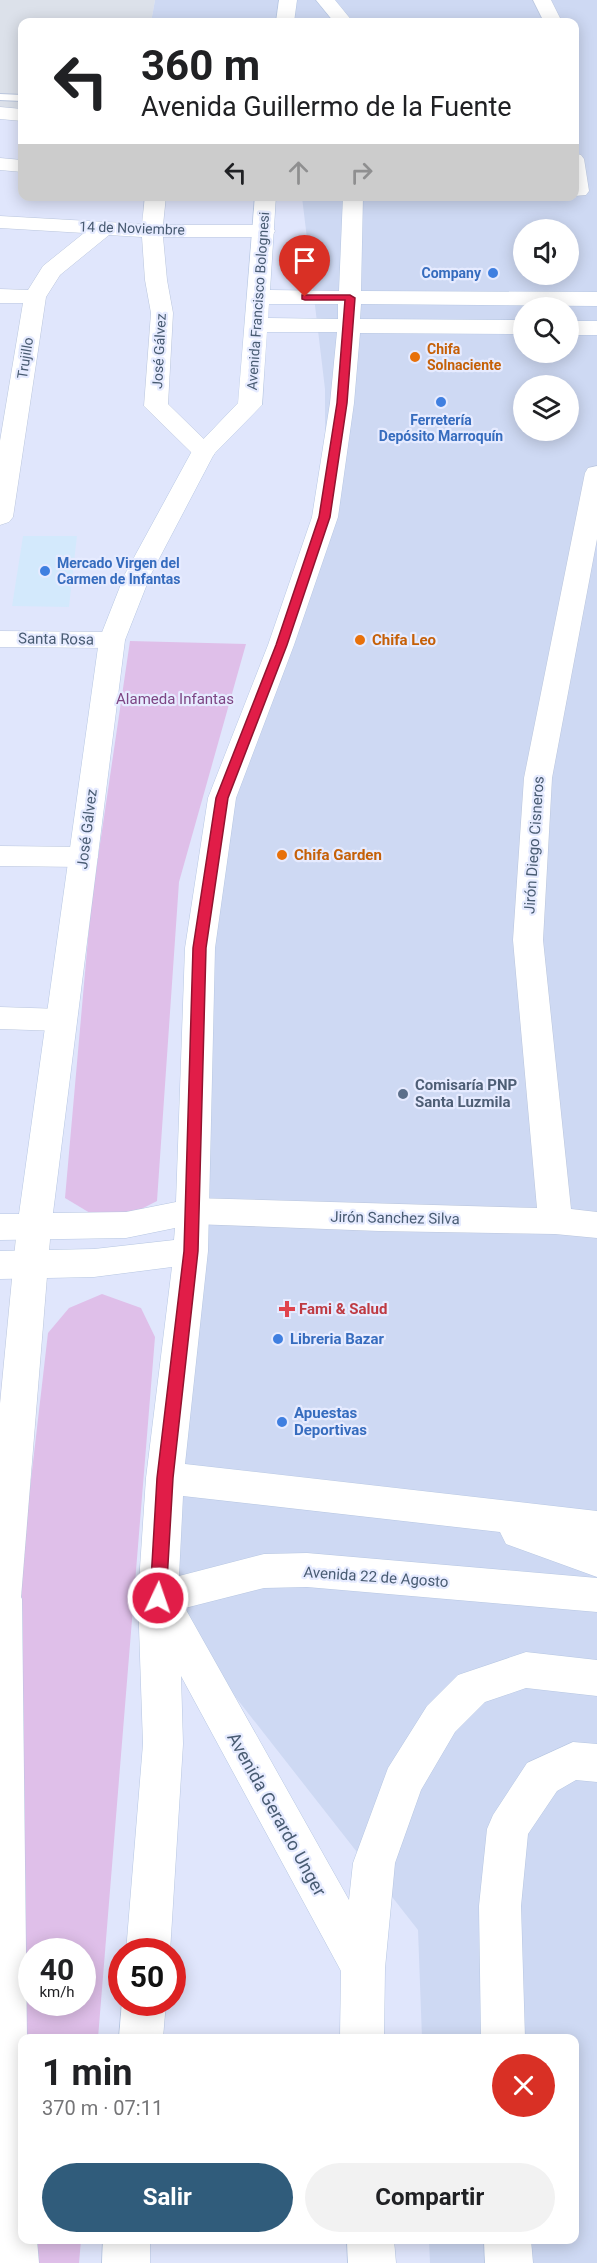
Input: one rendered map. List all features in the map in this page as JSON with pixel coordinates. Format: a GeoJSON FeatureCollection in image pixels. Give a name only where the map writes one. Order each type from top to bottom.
{"type":"FeatureCollection","features":[{"type":"Feature","properties":{"kind":"main road"},"geometry":{"type":"LineString","coordinates":[[286,18],[288,0]]}},
{"type":"Feature","properties":{"kind":"main road"},"geometry":{"type":"LineString","coordinates":[[325,0],[341,18]]}},
{"type":"Feature","properties":{"kind":"main road"},"geometry":{"type":"LineString","coordinates":[[344,0],[345,18]]}},
{"type":"Feature","properties":{"kind":"main road"},"geometry":{"type":"LineString","coordinates":[[542,0],[551,18]]}},
{"type":"Feature","properties":{"kind":"main road"},"geometry":{"type":"LineString","coordinates":[[0,113],[18,115]]}},
{"type":"Feature","properties":{"kind":"main road"},"geometry":{"type":"LineString","coordinates":[[0,164],[18,166]]}},
{"type":"Feature","properties":{"kind":"main road","name":"José Gálvez"},"geometry":{"type":"LineString","coordinates":[[155,201],[152,231],[156,280],[162,313],[156,406],[204,451]]}},
{"type":"Feature","properties":{"kind":"main road","name":"Avenida Francisco Bolognesi"},"geometry":{"type":"LineString","coordinates":[[250,405],[266,201]]}},
{"type":"Feature","properties":{"kind":"main road"},"geometry":{"type":"LineString","coordinates":[[149,1938],[163,1744],[158,1598],[165,1478],[191,1251],[200,948],[222,798],[281,645],[325,517],[342,403],[349,311],[353,201]]}},
{"type":"Feature","properties":{"kind":"main road","name":"14 de Noviembre"},"geometry":{"type":"LineString","coordinates":[[0,222],[152,231],[264,231]]}},
{"type":"Feature","properties":{"kind":"main road","name":"Trujillo"},"geometry":{"type":"LineString","coordinates":[[0,517],[35,297],[51,271],[104,228]]}},
{"type":"Feature","properties":{"kind":"main road"},"geometry":{"type":"LineString","coordinates":[[0,296],[35,297]]}},
{"type":"Feature","properties":{"kind":"main road"},"geometry":{"type":"LineString","coordinates":[[260,297],[349,311],[513,326]]}},
{"type":"Feature","properties":{"kind":"main road"},"geometry":{"type":"LineString","coordinates":[[257,325],[349,311],[597,299]]}},
{"type":"Feature","properties":{"kind":"main road"},"geometry":{"type":"LineString","coordinates":[[579,328],[597,328]]}},
{"type":"Feature","properties":{"kind":"main road","name":"José Gálvez"},"geometry":{"type":"LineString","coordinates":[[15,2263],[5,2087],[1,1605],[17,1227],[61,1020],[112,640],[138,574],[204,451],[250,405]]}},
{"type":"Feature","properties":{"kind":"main road","name":"Jirón Diego Cisneros"},"geometry":{"type":"LineString","coordinates":[[555,1221],[528,940],[538,778],[597,473]]}},
{"type":"Feature","properties":{"kind":"main road","name":"Santa Rosa"},"geometry":{"type":"LineString","coordinates":[[0,639],[112,640]]}},
{"type":"Feature","properties":{"kind":"main road"},"geometry":{"type":"LineString","coordinates":[[0,856],[83,857]]}},
{"type":"Feature","properties":{"kind":"main road"},"geometry":{"type":"LineString","coordinates":[[0,1018],[61,1020]]}},
{"type":"Feature","properties":{"kind":"main road","name":"Jirón Sanchez Silva"},"geometry":{"type":"LineString","coordinates":[[17,1227],[126,1225],[192,1211],[379,1218],[555,1221],[597,1225]]}},
{"type":"Feature","properties":{"kind":"main road"},"geometry":{"type":"LineString","coordinates":[[15,1266],[94,1263],[191,1251]]}},
{"type":"Feature","properties":{"kind":"main road"},"geometry":{"type":"LineString","coordinates":[[165,1478],[597,1527]]}},
{"type":"Feature","properties":{"kind":"main road"},"geometry":{"type":"LineString","coordinates":[[457,1512],[597,1560]]}},
{"type":"Feature","properties":{"kind":"main road","name":"Avenida 22 de Agosto"},"geometry":{"type":"LineString","coordinates":[[158,1598],[264,1571],[307,1570],[597,1595]]}},
{"type":"Feature","properties":{"kind":"main road","name":"Avenida Gerardo Unger"},"geometry":{"type":"LineString","coordinates":[[158,1598],[363,1968],[362,2034]]}},
{"type":"Feature","properties":{"kind":"main road"},"geometry":{"type":"LineString","coordinates":[[363,1968],[374,1863],[403,1782],[441,1719],[472,1688],[526,1670],[597,1678]]}},
{"type":"Feature","properties":{"kind":"main road"},"geometry":{"type":"LineString","coordinates":[[503,2034],[500,1906],[508,1829],[542,1778],[585,1762]]}},
{"type":"Feature","properties":{"kind":"main road"},"geometry":{"type":"LineString","coordinates":[[141,2034],[143,2016]]}},
{"type":"Feature","properties":{"kind":"main road"},"geometry":{"type":"LineString","coordinates":[[126,2263],[127,2244]]}},
{"type":"Feature","properties":{"kind":"main road"},"geometry":{"type":"LineString","coordinates":[[371,2244],[372,2263]]}},
{"type":"Feature","properties":{"kind":"main road"},"geometry":{"type":"LineString","coordinates":[[508,2244],[509,2263]]}},
{"type":"Feature","properties":{"kind":"lane"},"geometry":{"type":"LineString","coordinates":[[0,97],[18,98]]}},
{"type":"Feature","properties":{"kind":"shaded area"},"geometry":{"type":"Polygon","coordinates":[[[0,0],[155,0],[152,18],[18,18],[18,109],[0,107],[0,0]]]}},
{"type":"Feature","properties":{"kind":"shaded area"},"geometry":{"type":"Polygon","coordinates":[[[155,0],[597,0],[597,2263],[430,2263],[429,2244],[579,2244],[579,2034],[422,2034],[418,1930],[158,1598],[200,948],[249,729],[325,517],[325,389],[302,201],[579,201],[579,18],[152,18],[155,0]]]}},
{"type":"Feature","properties":{"kind":"shaded area","name":"Mercado Virgen del Carmen de Infantas"},"geometry":{"type":"Polygon","coordinates":[[[23,536],[77,536],[69,607],[12,606],[23,536]]]}},
{"type":"Feature","properties":{"kind":"green space","name":"Alameda Infantas"},"geometry":{"type":"Polygon","coordinates":[[[130,641],[246,644],[179,882],[157,1201],[110,1225],[65,1198],[91,905],[130,641]]]}},
{"type":"Feature","properties":{"kind":"green space"},"geometry":{"type":"Polygon","coordinates":[[[102,1294],[141,1308],[155,1337],[98,2034],[18,2034],[18,2244],[81,2244],[79,2263],[0,2263],[0,1747],[48,1333],[69,1308],[102,1294]]]}},
{"type":"Feature","properties":{"kind":"place","name":"Company"},"geometry":{"type":"Point","coordinates":[493,273]}},
{"type":"Feature","properties":{"kind":"place","name":"Chifa Solnaciente"},"geometry":{"type":"Point","coordinates":[415,357]}},
{"type":"Feature","properties":{"kind":"place","name":"Ferretería Depósito Marroquín"},"geometry":{"type":"Point","coordinates":[441,402]}},
{"type":"Feature","properties":{"kind":"place","name":"Mercado Virgen del Carmen de Infantas"},"geometry":{"type":"Point","coordinates":[45,571]}},
{"type":"Feature","properties":{"kind":"place","name":"Chifa Leo"},"geometry":{"type":"Point","coordinates":[360,640]}},
{"type":"Feature","properties":{"kind":"place","name":"Chifa Garden"},"geometry":{"type":"Point","coordinates":[282,855]}},
{"type":"Feature","properties":{"kind":"place","name":"Comisaría PNP Santa Luzmila"},"geometry":{"type":"Point","coordinates":[403,1094]}},
{"type":"Feature","properties":{"kind":"place","name":"Fami & Salud"},"geometry":{"type":"Point","coordinates":[287,1309]}},
{"type":"Feature","properties":{"kind":"place","name":"Libreria Bazar"},"geometry":{"type":"Point","coordinates":[278,1339]}},
{"type":"Feature","properties":{"kind":"place","name":"Apuestas Deportivas"},"geometry":{"type":"Point","coordinates":[282,1422]}},
{"type":"Feature","properties":{"kind":"route"},"geometry":{"type":"LineString","coordinates":[[158,1598],[165,1478],[191,1251],[200,948],[222,798],[281,645],[325,517],[342,403],[350,298],[305,297]]}}]}
